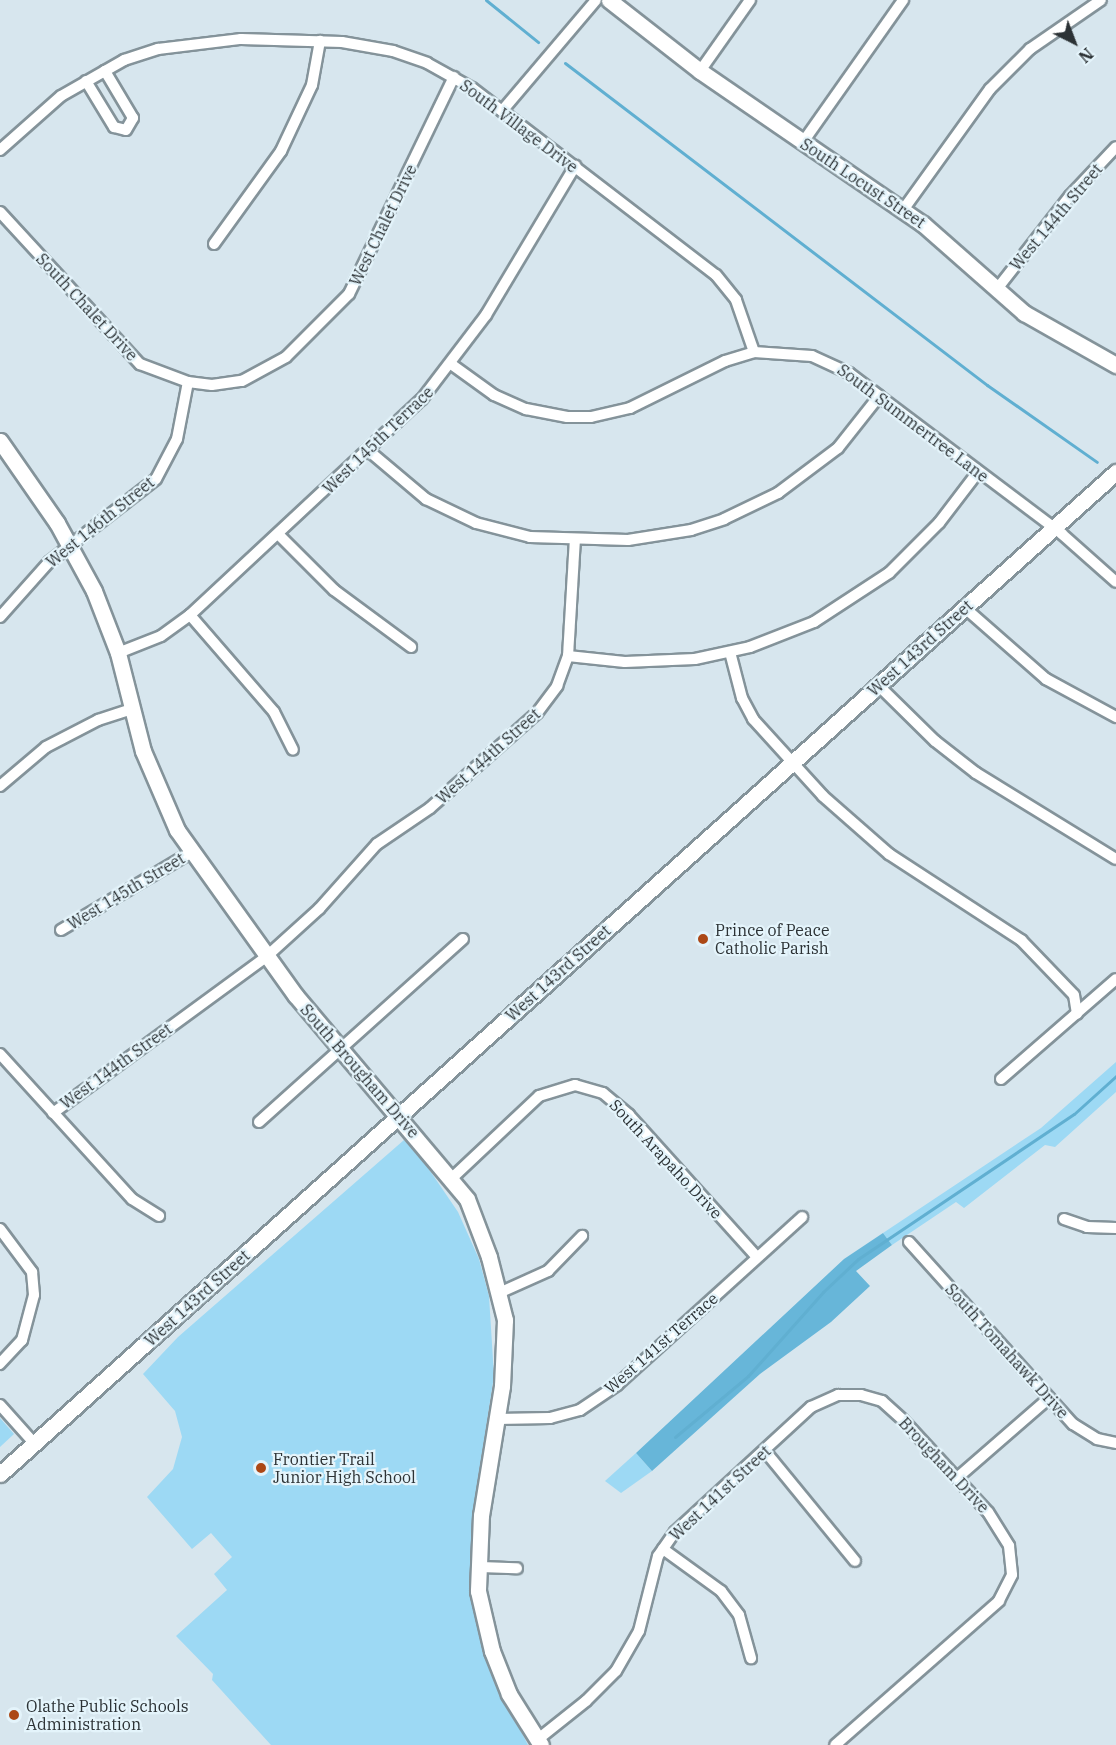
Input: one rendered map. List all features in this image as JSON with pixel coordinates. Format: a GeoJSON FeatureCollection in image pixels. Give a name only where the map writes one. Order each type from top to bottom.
{"type":"FeatureCollection","features":[{"type":"Feature","properties":{"kind":"street"},"geometry":{"type":"LineString","coordinates":[[501,111],[596,0]]}},
{"type":"Feature","properties":{"kind":"street","name":"South Locust Street"},"geometry":{"type":"LineString","coordinates":[[609,0],[700,71],[903,210],[950,245],[997,289],[1045,326],[1114,360]]}},
{"type":"Feature","properties":{"kind":"street"},"geometry":{"type":"LineString","coordinates":[[700,71],[750,0]]}},
{"type":"Feature","properties":{"kind":"street"},"geometry":{"type":"LineString","coordinates":[[803,142],[903,0]]}},
{"type":"Feature","properties":{"kind":"street"},"geometry":{"type":"LineString","coordinates":[[903,210],[990,89],[1030,50],[1101,0]]}},
{"type":"Feature","properties":{"kind":"street","name":"South Village Drive"},"geometry":{"type":"LineString","coordinates":[[0,150],[61,96],[138,55],[194,42],[241,39],[320,41],[393,51],[454,77],[716,275],[736,300],[754,352]]}},
{"type":"Feature","properties":{"kind":"street"},"geometry":{"type":"LineString","coordinates":[[214,244],[281,151],[312,85],[320,41]]}},
{"type":"Feature","properties":{"kind":"street"},"geometry":{"type":"LineString","coordinates":[[86,81],[114,127],[126,130],[133,118],[105,71]]}},
{"type":"Feature","properties":{"kind":"street","name":"West Chalet Drive"},"geometry":{"type":"LineString","coordinates":[[188,382],[222,384],[251,378],[286,357],[333,313],[362,272],[454,77]]}},
{"type":"Feature","properties":{"kind":"street","name":"West 144th Street"},"geometry":{"type":"LineString","coordinates":[[997,289],[1070,196],[1116,147]]}},
{"type":"Feature","properties":{"kind":"street","name":"West 145th Terrace"},"geometry":{"type":"LineString","coordinates":[[118,653],[161,636],[190,615],[369,451],[451,364],[486,315],[574,166]]}},
{"type":"Feature","properties":{"kind":"street","name":"South Chalet Drive"},"geometry":{"type":"LineString","coordinates":[[0,212],[133,359],[168,378],[188,382]]}},
{"type":"Feature","properties":{"kind":"street","name":"South Summertree Lane"},"geometry":{"type":"LineString","coordinates":[[451,364],[494,395],[526,409],[591,417],[630,408],[725,361],[754,352],[812,356],[849,373],[1053,528],[1116,582]]}},
{"type":"Feature","properties":{"kind":"street","name":"West 146th Street"},"geometry":{"type":"LineString","coordinates":[[0,617],[27,583],[145,490],[167,464],[177,439],[188,382]]}},
{"type":"Feature","properties":{"kind":"street"},"geometry":{"type":"LineString","coordinates":[[369,451],[404,483],[450,512],[502,531],[575,539],[662,536],[751,508],[804,476],[838,448],[879,396]]}},
{"type":"Feature","properties":{"kind":"street","name":"South Brougham Drive"},"geometry":{"type":"LineString","coordinates":[[0,441],[70,547],[94,591],[118,653],[153,780],[192,852],[266,957],[340,1049],[467,1199],[499,1293],[505,1320],[497,1419],[480,1515],[478,1591],[492,1651],[509,1694],[539,1742]]}},
{"type":"Feature","properties":{"kind":"street"},"geometry":{"type":"LineString","coordinates":[[568,656],[660,662],[730,652],[814,622],[865,592],[915,550],[978,472]]}},
{"type":"Feature","properties":{"kind":"street","name":"West 143rd Street"},"geometry":{"type":"LineString","coordinates":[[0,1474],[1116,472]]}},
{"type":"Feature","properties":{"kind":"street"},"geometry":{"type":"LineString","coordinates":[[279,535],[333,590],[411,647]]}},
{"type":"Feature","properties":{"kind":"street","name":"West 144th Street"},"geometry":{"type":"LineString","coordinates":[[53,1113],[266,957],[319,909],[377,844],[430,808],[537,712],[557,686],[568,656],[575,539]]}},
{"type":"Feature","properties":{"kind":"street"},"geometry":{"type":"LineString","coordinates":[[965,608],[1046,679],[1116,717]]}},
{"type":"Feature","properties":{"kind":"street"},"geometry":{"type":"LineString","coordinates":[[190,615],[274,712],[293,750]]}},
{"type":"Feature","properties":{"kind":"street"},"geometry":{"type":"LineString","coordinates":[[730,652],[745,706],[792,763],[889,854],[1021,940],[1074,995],[1077,1014]]}},
{"type":"Feature","properties":{"kind":"street"},"geometry":{"type":"LineString","coordinates":[[878,685],[935,741],[976,773],[1116,859]]}},
{"type":"Feature","properties":{"kind":"street"},"geometry":{"type":"LineString","coordinates":[[0,786],[46,747],[98,720],[132,709]]}},
{"type":"Feature","properties":{"kind":"street","name":"West 145th Street"},"geometry":{"type":"LineString","coordinates":[[61,930],[192,852]]}},
{"type":"Feature","properties":{"kind":"street"},"geometry":{"type":"LineString","coordinates":[[259,1122],[464,939]]}},
{"type":"Feature","properties":{"kind":"street"},"geometry":{"type":"LineString","coordinates":[[1001,1079],[1116,979]]}},
{"type":"Feature","properties":{"kind":"street"},"geometry":{"type":"LineString","coordinates":[[0,1054],[132,1199],[159,1216]]}},
{"type":"Feature","properties":{"kind":"street","name":"South Arapaho Drive"},"geometry":{"type":"LineString","coordinates":[[451,1179],[539,1096],[575,1085],[603,1093],[629,1115],[757,1257]]}},
{"type":"Feature","properties":{"kind":"street","name":"West 141st Terrace"},"geometry":{"type":"LineString","coordinates":[[497,1419],[550,1418],[580,1410],[617,1385],[802,1217]]}},
{"type":"Feature","properties":{"kind":"street"},"geometry":{"type":"LineString","coordinates":[[1064,1219],[1087,1227],[1116,1228]]}},
{"type":"Feature","properties":{"kind":"street"},"geometry":{"type":"LineString","coordinates":[[0,1228],[32,1272],[34,1295],[22,1340],[0,1364]]}},
{"type":"Feature","properties":{"kind":"street"},"geometry":{"type":"LineString","coordinates":[[499,1293],[529,1282],[563,1258],[582,1236]]}},
{"type":"Feature","properties":{"kind":"street","name":"South Tomahawk Drive"},"geometry":{"type":"LineString","coordinates":[[909,1242],[1049,1398],[1089,1436],[1116,1443]]}},
{"type":"Feature","properties":{"kind":"street","name":"Brougham Drive"},"geometry":{"type":"LineString","coordinates":[[822,1402],[849,1395],[882,1401],[988,1512],[1009,1546],[1012,1575],[999,1601],[836,1745]]}},
{"type":"Feature","properties":{"kind":"street"},"geometry":{"type":"LineString","coordinates":[[957,1478],[1049,1398]]}},
{"type":"Feature","properties":{"kind":"street","name":"West 141st Street"},"geometry":{"type":"LineString","coordinates":[[539,1742],[616,1671],[639,1631],[663,1549],[675,1532],[811,1407],[822,1402]]}},
{"type":"Feature","properties":{"kind":"street"},"geometry":{"type":"LineString","coordinates":[[0,1405],[34,1443]]}},
{"type":"Feature","properties":{"kind":"street"},"geometry":{"type":"LineString","coordinates":[[765,1451],[855,1561]]}},
{"type":"Feature","properties":{"kind":"street"},"geometry":{"type":"LineString","coordinates":[[663,1549],[721,1591],[739,1616],[751,1658]]}},
{"type":"Feature","properties":{"kind":"street"},"geometry":{"type":"LineString","coordinates":[[479,1567],[517,1568]]}},
{"type":"Feature","properties":{"kind":"shaded area"},"geometry":{"type":"Polygon","coordinates":[[[1116,1062],[1116,1092],[1055,1147],[1045,1145],[964,1208],[956,1202],[892,1245],[883,1233],[1041,1128],[1116,1062]]]}},
{"type":"Feature","properties":{"kind":"shaded area","name":"Frontier Trail Junior High School"},"geometry":{"type":"Polygon","coordinates":[[[404,1140],[424,1162],[458,1212],[479,1259],[489,1296],[494,1376],[472,1518],[472,1597],[490,1672],[528,1745],[271,1745],[212,1680],[213,1674],[176,1636],[227,1590],[214,1574],[232,1557],[211,1533],[192,1549],[147,1497],[173,1469],[182,1437],[175,1411],[143,1374],[178,1337],[404,1140]]]}},
{"type":"Feature","properties":{"kind":"shaded area"},"geometry":{"type":"Polygon","coordinates":[[[883,1233],[892,1245],[856,1271],[870,1286],[831,1322],[760,1374],[652,1471],[636,1453],[844,1259],[883,1233]]]}},
{"type":"Feature","properties":{"kind":"shaded area"},"geometry":{"type":"Polygon","coordinates":[[[0,1418],[14,1434],[0,1447],[0,1418]]]}},
{"type":"Feature","properties":{"kind":"shaded area"},"geometry":{"type":"Polygon","coordinates":[[[636,1453],[652,1471],[621,1493],[605,1481],[636,1453]]]}},
{"type":"Feature","properties":{"kind":"waterway"},"geometry":{"type":"LineString","coordinates":[[486,0],[538,42]]}},
{"type":"Feature","properties":{"kind":"waterway"},"geometry":{"type":"LineString","coordinates":[[565,63],[987,385],[1097,462]]}},
{"type":"Feature","properties":{"kind":"waterway"},"geometry":{"type":"LineString","coordinates":[[675,1437],[748,1376],[823,1292],[858,1259],[1074,1114],[1116,1076]]}},
{"type":"Feature","properties":{"kind":"place","name":"Prince of Peace Catholic Parish"},"geometry":{"type":"Point","coordinates":[703,939]}},
{"type":"Feature","properties":{"kind":"place","name":"Frontier Trail Junior High School"},"geometry":{"type":"Point","coordinates":[261,1468]}},
{"type":"Feature","properties":{"kind":"place","name":"Olathe Public Schools Administration"},"geometry":{"type":"Point","coordinates":[14,1715]}}]}
